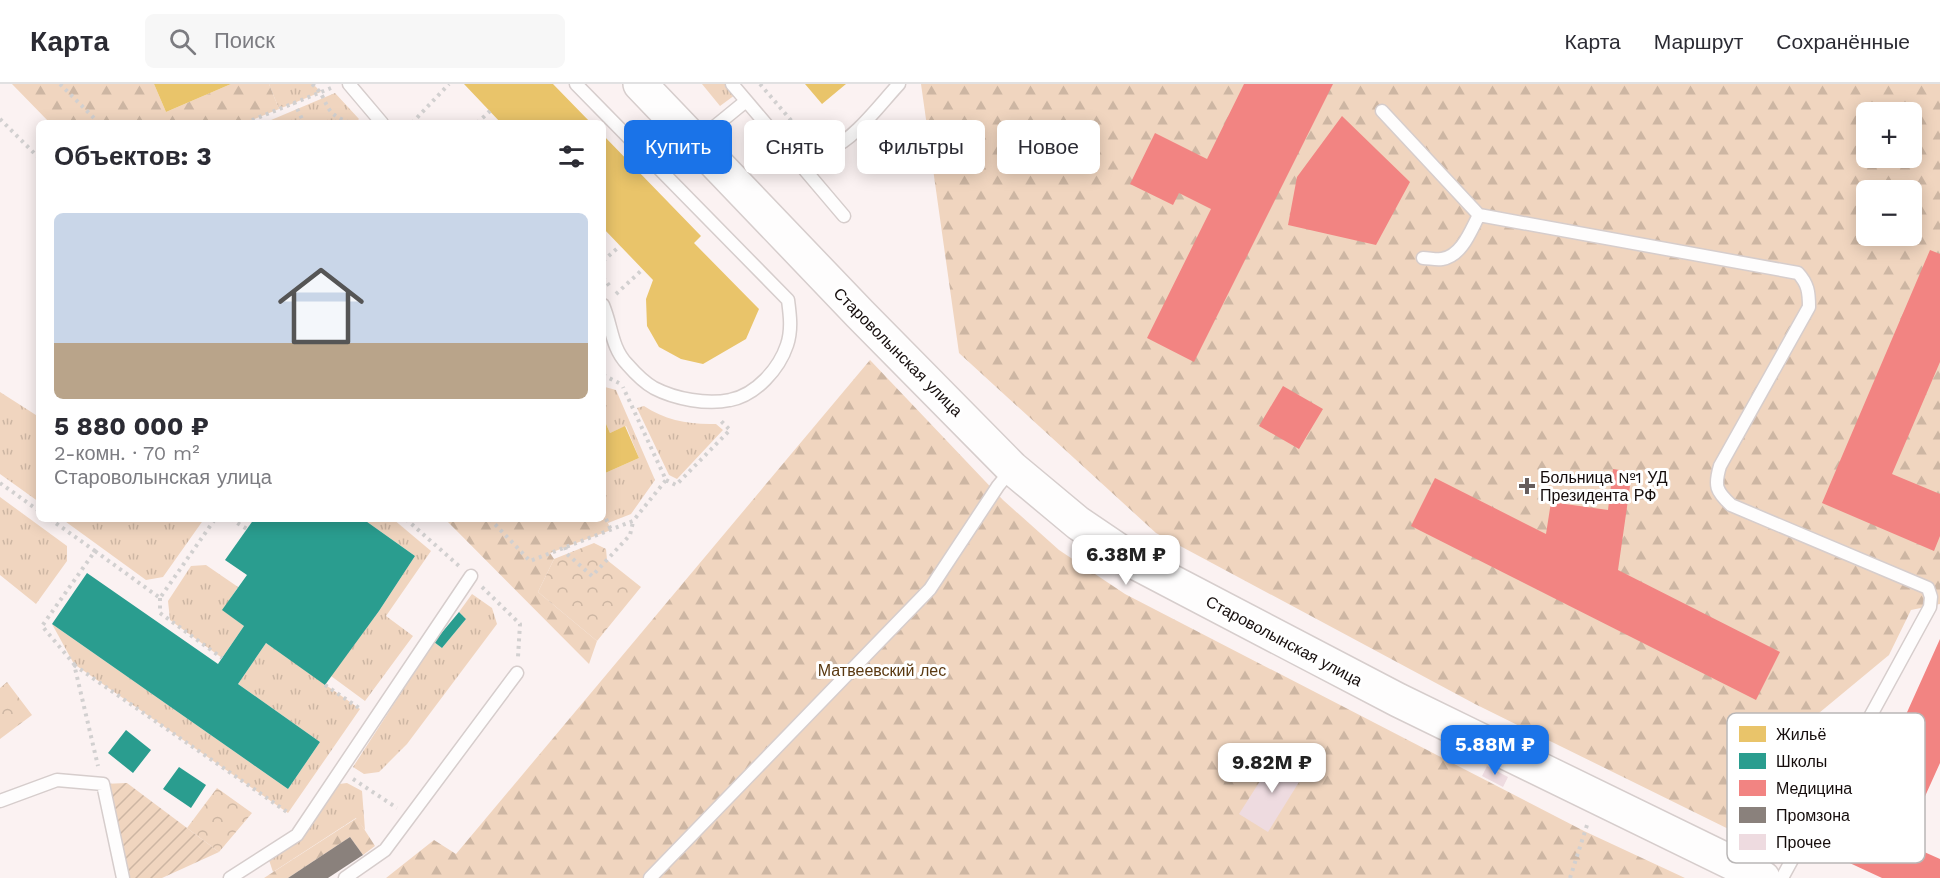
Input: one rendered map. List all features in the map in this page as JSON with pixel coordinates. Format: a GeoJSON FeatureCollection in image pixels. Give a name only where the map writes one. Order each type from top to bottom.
{"type":"FeatureCollection","features":[{"type":"Feature","properties":{"kind":"street","name":"Староволынская улица"},"geometry":{"type":"LineString","coordinates":[[640,84],[675,120]]}},
{"type":"Feature","properties":{"kind":"street","name":"Староволынская улица"},"geometry":{"type":"LineString","coordinates":[[727,174],[1012,468],[1078,523],[1140,565],[1398,700],[1727,860]]}},
{"type":"Feature","properties":{"kind":"street","name":"Староволынская улица"},"geometry":{"type":"LineString","coordinates":[[1732,863],[1763,878]]}},
{"type":"Feature","properties":{"kind":"lane"},"geometry":{"type":"LineString","coordinates":[[349,84],[379,120]]}},
{"type":"Feature","properties":{"kind":"lane"},"geometry":{"type":"LineString","coordinates":[[576,84],[788,300],[790,322],[787,345],[777,368],[752,391],[731,400],[708,401],[678,397],[652,387],[626,363],[614,346],[606,316]]}},
{"type":"Feature","properties":{"kind":"lane"},"geometry":{"type":"LineString","coordinates":[[732,84],[763,120]]}},
{"type":"Feature","properties":{"kind":"lane"},"geometry":{"type":"LineString","coordinates":[[845,140],[899,84]]}},
{"type":"Feature","properties":{"kind":"lane"},"geometry":{"type":"LineString","coordinates":[[722,120],[746,100]]}},
{"type":"Feature","properties":{"kind":"lane"},"geometry":{"type":"LineString","coordinates":[[1382,111],[1479,215],[1798,273],[1805,280],[1809,288],[1809,307],[1720,465],[1717,477],[1719,493],[1731,505],[1928,588],[1931,597],[1930,607],[1872,713]]}},
{"type":"Feature","properties":{"kind":"lane"},"geometry":{"type":"LineString","coordinates":[[808,174],[844,216]]}},
{"type":"Feature","properties":{"kind":"lane"},"geometry":{"type":"LineString","coordinates":[[1423,258],[1443,259],[1455,253],[1463,244],[1479,215]]}},
{"type":"Feature","properties":{"kind":"lane"},"geometry":{"type":"LineString","coordinates":[[650,878],[930,589],[1012,468]]}},
{"type":"Feature","properties":{"kind":"lane"},"geometry":{"type":"LineString","coordinates":[[230,878],[297,835],[471,576]]}},
{"type":"Feature","properties":{"kind":"lane"},"geometry":{"type":"LineString","coordinates":[[345,878],[385,850],[517,673]]}},
{"type":"Feature","properties":{"kind":"lane"},"geometry":{"type":"LineString","coordinates":[[0,801],[57,780],[103,784],[123,878]]}},
{"type":"Feature","properties":{"kind":"lane"},"geometry":{"type":"LineString","coordinates":[[1782,878],[1790,863]]}},
{"type":"Feature","properties":{"kind":"path"},"geometry":{"type":"LineString","coordinates":[[60,84],[96,120]]}},
{"type":"Feature","properties":{"kind":"path"},"geometry":{"type":"LineString","coordinates":[[312,84],[321,92],[325,105],[332,115],[344,120]]}},
{"type":"Feature","properties":{"kind":"path"},"geometry":{"type":"LineString","coordinates":[[415,120],[449,84]]}},
{"type":"Feature","properties":{"kind":"path"},"geometry":{"type":"LineString","coordinates":[[760,84],[791,120]]}},
{"type":"Feature","properties":{"kind":"path"},"geometry":{"type":"LineString","coordinates":[[252,120],[331,88]]}},
{"type":"Feature","properties":{"kind":"path"},"geometry":{"type":"LineString","coordinates":[[294,102],[303,120]]}},
{"type":"Feature","properties":{"kind":"path"},"geometry":{"type":"LineString","coordinates":[[480,120],[490,111]]}},
{"type":"Feature","properties":{"kind":"path"},"geometry":{"type":"LineString","coordinates":[[0,119],[36,155]]}},
{"type":"Feature","properties":{"kind":"path"},"geometry":{"type":"LineString","coordinates":[[606,258],[620,246]]}},
{"type":"Feature","properties":{"kind":"path"},"geometry":{"type":"LineString","coordinates":[[615,294],[643,269]]}},
{"type":"Feature","properties":{"kind":"path"},"geometry":{"type":"LineString","coordinates":[[606,281],[615,294],[616,302]]}},
{"type":"Feature","properties":{"kind":"path"},"geometry":{"type":"LineString","coordinates":[[614,372],[666,480],[676,485],[730,430],[719,418]]}},
{"type":"Feature","properties":{"kind":"path"},"geometry":{"type":"LineString","coordinates":[[606,376],[621,384]]}},
{"type":"Feature","properties":{"kind":"path"},"geometry":{"type":"LineString","coordinates":[[565,548],[567,554],[592,576],[630,535],[633,521],[666,480]]}},
{"type":"Feature","properties":{"kind":"path"},"geometry":{"type":"LineString","coordinates":[[0,483],[36,509]]}},
{"type":"Feature","properties":{"kind":"path"},"geometry":{"type":"LineString","coordinates":[[606,519],[611,530]]}},
{"type":"Feature","properties":{"kind":"path"},"geometry":{"type":"LineString","coordinates":[[492,522],[530,561],[633,521]]}},
{"type":"Feature","properties":{"kind":"path"},"geometry":{"type":"LineString","coordinates":[[54,522],[160,598]]}},
{"type":"Feature","properties":{"kind":"path"},"geometry":{"type":"LineString","coordinates":[[213,522],[160,598],[160,613],[222,658]]}},
{"type":"Feature","properties":{"kind":"path"},"geometry":{"type":"LineString","coordinates":[[235,522],[246,530]]}},
{"type":"Feature","properties":{"kind":"path"},"geometry":{"type":"LineString","coordinates":[[409,522],[471,576],[520,624],[517,673]]}},
{"type":"Feature","properties":{"kind":"path"},"geometry":{"type":"LineString","coordinates":[[95,551],[42,626],[74,664],[305,824]]}},
{"type":"Feature","properties":{"kind":"path"},"geometry":{"type":"LineString","coordinates":[[74,664],[103,784]]}},
{"type":"Feature","properties":{"kind":"path"},"geometry":{"type":"LineString","coordinates":[[325,685],[375,719]]}},
{"type":"Feature","properties":{"kind":"path"},"geometry":{"type":"LineString","coordinates":[[340,771],[411,817]]}},
{"type":"Feature","properties":{"kind":"path"},"geometry":{"type":"LineString","coordinates":[[1570,878],[1590,815]]}},
{"type":"Feature","properties":{"kind":"green space"},"geometry":{"type":"Polygon","coordinates":[[[12,84],[154,84],[166,112],[231,84],[269,84],[279,109],[252,120],[47,120],[12,84]]]}},
{"type":"Feature","properties":{"kind":"green space"},"geometry":{"type":"Polygon","coordinates":[[[269,84],[315,84],[321,92],[279,109],[269,84]]]}},
{"type":"Feature","properties":{"kind":"green space"},"geometry":{"type":"Polygon","coordinates":[[[702,84],[732,84],[739,92],[720,106],[702,84]]]}},
{"type":"Feature","properties":{"kind":"green space","name":"Больница №1 УД Президента РФ"},"geometry":{"type":"Polygon","coordinates":[[[921,84],[1940,84],[1940,604],[1911,610],[1889,655],[1819,713],[1727,713],[1727,828],[1475,704],[1156,533],[959,353],[934,174],[985,174],[985,120],[926,120],[921,84]]]}},
{"type":"Feature","properties":{"kind":"green space"},"geometry":{"type":"Polygon","coordinates":[[[335,93],[359,119],[358,120],[271,120],[335,93]]]}},
{"type":"Feature","properties":{"kind":"green space","name":"Матвеевский лес"},"geometry":{"type":"Polygon","coordinates":[[[870,360],[1003,500],[1059,550],[1125,594],[1584,831],[1685,878],[386,878],[434,840],[456,854],[870,360]]]}},
{"type":"Feature","properties":{"kind":"green space"},"geometry":{"type":"Polygon","coordinates":[[[606,387],[616,390],[655,480],[631,514],[608,523],[606,519],[606,473],[639,458],[626,426],[610,433],[606,424],[606,387]]]}},
{"type":"Feature","properties":{"kind":"green space"},"geometry":{"type":"Polygon","coordinates":[[[0,392],[36,415],[36,500],[0,474],[0,392]]]}},
{"type":"Feature","properties":{"kind":"green space"},"geometry":{"type":"Polygon","coordinates":[[[644,406],[669,418],[697,424],[716,424],[723,430],[677,479],[669,475],[637,408],[644,406]]]}},
{"type":"Feature","properties":{"kind":"green space"},"geometry":{"type":"Polygon","coordinates":[[[0,497],[67,546],[67,561],[36,604],[0,575],[0,497]]]}},
{"type":"Feature","properties":{"kind":"green space"},"geometry":{"type":"Polygon","coordinates":[[[606,519],[611,530],[550,553],[554,559],[538,592],[597,641],[589,664],[448,522],[606,522],[606,519]]]}},
{"type":"Feature","properties":{"kind":"green space"},"geometry":{"type":"Polygon","coordinates":[[[66,522],[202,522],[163,577],[146,580],[66,522]]]}},
{"type":"Feature","properties":{"kind":"green space"},"geometry":{"type":"Polygon","coordinates":[[[367,522],[397,522],[431,551],[386,616],[413,636],[365,701],[331,676],[379,611],[415,556],[367,522]]]}},
{"type":"Feature","properties":{"kind":"green space"},"geometry":{"type":"Polygon","coordinates":[[[594,543],[606,549],[607,560],[641,587],[597,641],[538,592],[554,559],[594,543]]]}},
{"type":"Feature","properties":{"kind":"green space"},"geometry":{"type":"Polygon","coordinates":[[[206,565],[238,587],[223,610],[244,626],[222,658],[170,620],[168,601],[191,566],[206,565]]]}},
{"type":"Feature","properties":{"kind":"green space"},"geometry":{"type":"Polygon","coordinates":[[[472,594],[492,608],[497,624],[407,744],[379,772],[364,774],[353,767],[434,642],[442,648],[466,619],[459,612],[472,594]]]}},
{"type":"Feature","properties":{"kind":"green space"},"geometry":{"type":"Polygon","coordinates":[[[52,624],[288,789],[320,742],[238,684],[266,643],[360,709],[288,813],[74,664],[52,624]]]}},
{"type":"Feature","properties":{"kind":"green space"},"geometry":{"type":"Polygon","coordinates":[[[7,682],[32,715],[0,739],[0,688],[7,682]]]}},
{"type":"Feature","properties":{"kind":"green space"},"geometry":{"type":"Polygon","coordinates":[[[127,783],[219,852],[162,878],[129,878],[122,872],[103,784],[127,783]]]}},
{"type":"Feature","properties":{"kind":"green space"},"geometry":{"type":"Polygon","coordinates":[[[347,783],[362,791],[365,830],[356,818],[273,872],[267,854],[297,835],[331,785],[347,783]]]}},
{"type":"Feature","properties":{"kind":"green space"},"geometry":{"type":"Polygon","coordinates":[[[217,788],[252,813],[219,852],[187,828],[217,788]]]}},
{"type":"Feature","properties":{"kind":"green space"},"geometry":{"type":"Polygon","coordinates":[[[357,818],[375,846],[363,855],[350,837],[288,878],[264,878],[357,818]]]}},
{"type":"Feature","properties":{"kind":"building: Жильё"},"geometry":{"type":"Polygon","coordinates":[[[154,84],[231,84],[166,112],[154,84]]]}},
{"type":"Feature","properties":{"kind":"building: Жильё"},"geometry":{"type":"Polygon","coordinates":[[[464,84],[553,84],[588,120],[498,120],[464,84]]]}},
{"type":"Feature","properties":{"kind":"building: Жильё"},"geometry":{"type":"Polygon","coordinates":[[[805,84],[846,84],[822,104],[805,84]]]}},
{"type":"Feature","properties":{"kind":"building: Жильё"},"geometry":{"type":"Polygon","coordinates":[[[606,138],[624,157],[624,174],[641,174],[701,236],[694,243],[759,309],[746,339],[703,364],[681,359],[659,347],[647,326],[646,299],[653,280],[606,231],[606,138]]]}},
{"type":"Feature","properties":{"kind":"building: Жильё"},"geometry":{"type":"Polygon","coordinates":[[[606,424],[610,433],[625,426],[639,458],[606,473],[606,424]]]}},
{"type":"Feature","properties":{"kind":"building: Школы"},"geometry":{"type":"Polygon","coordinates":[[[252,522],[367,522],[415,556],[379,611],[325,685],[266,643],[238,684],[320,742],[288,789],[52,624],[87,573],[218,664],[244,626],[222,610],[247,575],[225,560],[252,522]]]}},
{"type":"Feature","properties":{"kind":"building: Школы"},"geometry":{"type":"Polygon","coordinates":[[[459,612],[466,619],[442,648],[434,642],[459,612]]]}},
{"type":"Feature","properties":{"kind":"building: Школы"},"geometry":{"type":"Polygon","coordinates":[[[126,730],[151,750],[133,773],[108,753],[126,730]]]}},
{"type":"Feature","properties":{"kind":"building: Школы"},"geometry":{"type":"Polygon","coordinates":[[[179,767],[206,785],[191,808],[163,789],[179,767]]]}},
{"type":"Feature","properties":{"kind":"building: Медицина"},"geometry":{"type":"Polygon","coordinates":[[[1244,84],[1333,84],[1194,362],[1147,338],[1211,209],[1179,193],[1173,205],[1130,184],[1155,133],[1207,159],[1244,84]]]}},
{"type":"Feature","properties":{"kind":"building: Медицина"},"geometry":{"type":"Polygon","coordinates":[[[1342,116],[1410,182],[1376,245],[1288,225],[1297,177],[1342,116]]]}},
{"type":"Feature","properties":{"kind":"building: Медицина"},"geometry":{"type":"Polygon","coordinates":[[[1930,250],[1940,254],[1940,362],[1892,474],[1940,494],[1940,536],[1934,551],[1822,503],[1930,250]]]}},
{"type":"Feature","properties":{"kind":"building: Медицина"},"geometry":{"type":"Polygon","coordinates":[[[1283,386],[1323,409],[1299,449],[1259,426],[1283,386]]]}},
{"type":"Feature","properties":{"kind":"building: Медицина"},"geometry":{"type":"Polygon","coordinates":[[[1613,469],[1632,472],[1618,570],[1780,652],[1756,700],[1411,526],[1435,478],[1546,534],[1551,502],[1608,510],[1613,469]]]}},
{"type":"Feature","properties":{"kind":"building: Медицина"},"geometry":{"type":"Polygon","coordinates":[[[1940,639],[1940,763],[1925,796],[1925,713],[1907,713],[1940,639]]]}},
{"type":"Feature","properties":{"kind":"building: Медицина"},"geometry":{"type":"Polygon","coordinates":[[[1925,852],[1940,859],[1940,878],[1882,878],[1850,863],[1925,863],[1925,852]]]}},
{"type":"Feature","properties":{"kind":"building: Промзона"},"geometry":{"type":"Polygon","coordinates":[[[350,837],[363,855],[328,878],[288,878],[350,837]]]}},
{"type":"Feature","properties":{"kind":"building: Прочее"},"geometry":{"type":"Polygon","coordinates":[[[1276,756],[1304,774],[1268,832],[1239,814],[1276,756]]]}},
{"type":"Feature","properties":{"kind":"building: Прочее"},"geometry":{"type":"Polygon","coordinates":[[[1487,766],[1508,777],[1503,787],[1482,776],[1487,766]]]}},
{"type":"Feature","properties":{"kind":"place","name":"Больница №1 УД Президента РФ"},"geometry":{"type":"Point","coordinates":[1527,486]}}]}
